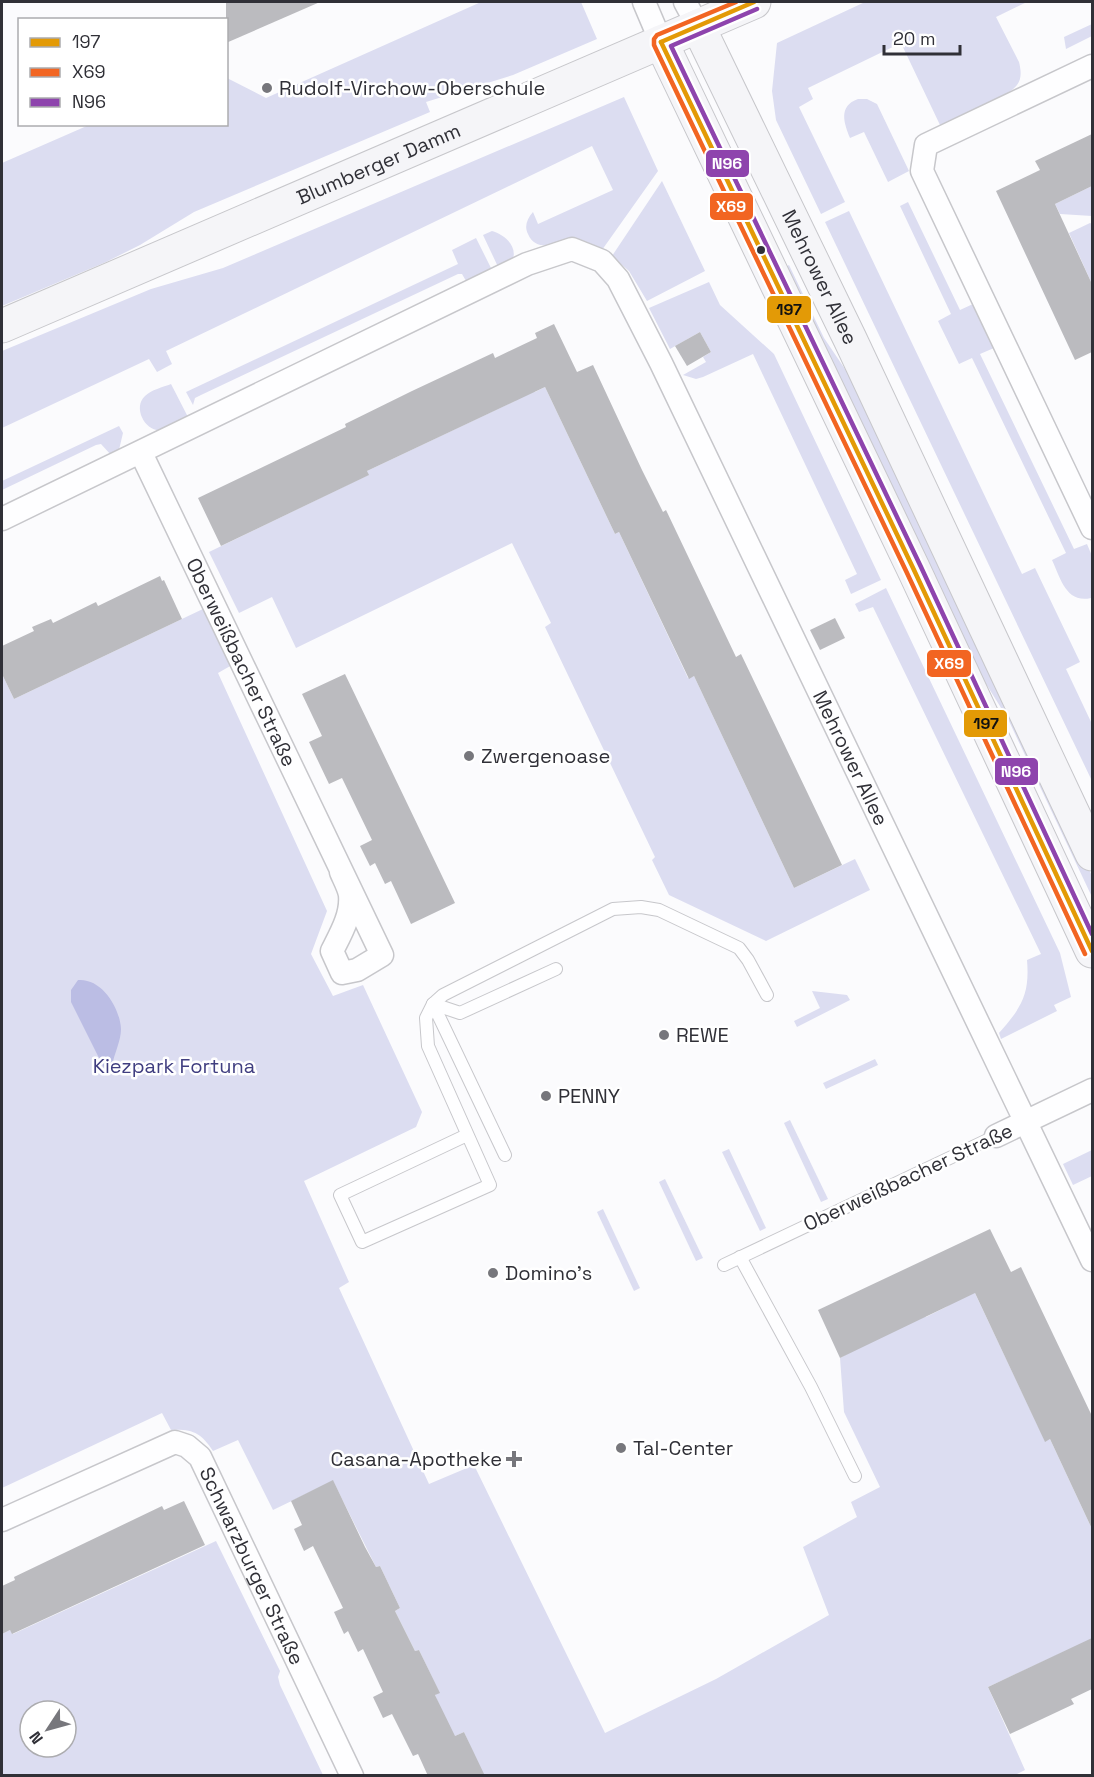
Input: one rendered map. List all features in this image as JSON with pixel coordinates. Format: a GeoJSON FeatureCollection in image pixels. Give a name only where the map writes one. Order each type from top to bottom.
{"type":"FeatureCollection","features":[{"type":"Feature","properties":{"kind":"main road","name":"Blumberger Damm"},"geometry":{"type":"LineString","coordinates":[[2,326],[661,42],[691,14],[754,2]]}},
{"type":"Feature","properties":{"kind":"main road","name":"Mehrower Allee"},"geometry":{"type":"LineString","coordinates":[[691,14],[850,339],[1092,854]]}},
{"type":"Feature","properties":{"kind":"main road"},"geometry":{"type":"LineString","coordinates":[[661,42],[924,592],[1092,951]]}},
{"type":"Feature","properties":{"kind":"street"},"geometry":{"type":"LineString","coordinates":[[644,2],[661,42]]}},
{"type":"Feature","properties":{"kind":"street"},"geometry":{"type":"LineString","coordinates":[[1092,66],[926,145],[922,171],[1092,528]]}},
{"type":"Feature","properties":{"kind":"street","name":"Mehrower Allee"},"geometry":{"type":"LineString","coordinates":[[141,453],[527,264],[572,249],[602,261],[618,279],[661,363],[1092,1260]]}},
{"type":"Feature","properties":{"kind":"street"},"geometry":{"type":"LineString","coordinates":[[2,519],[141,453]]}},
{"type":"Feature","properties":{"kind":"street","name":"Oberweißbacher Straße"},"geometry":{"type":"LineString","coordinates":[[141,453],[341,872]]}},
{"type":"Feature","properties":{"kind":"street","name":"Oberweißbacher Straße"},"geometry":{"type":"LineString","coordinates":[[996,1137],[1092,1090]]}},
{"type":"Feature","properties":{"kind":"street","name":"Schwarzburger Straße"},"geometry":{"type":"LineString","coordinates":[[2,1520],[175,1442],[187,1446],[200,1456],[352,1776]]}},
{"type":"Feature","properties":{"kind":"lane"},"geometry":{"type":"LineString","coordinates":[[467,1135],[340,1195],[362,1242],[490,1185],[428,1046],[426,1018],[433,1004],[443,995],[613,909],[641,907],[659,910],[739,948],[767,995]]}},
{"type":"Feature","properties":{"kind":"lane"},"geometry":{"type":"LineString","coordinates":[[433,1004],[460,1013],[556,969]]}},
{"type":"Feature","properties":{"kind":"lane"},"geometry":{"type":"LineString","coordinates":[[433,1004],[505,1155]]}},
{"type":"Feature","properties":{"kind":"lane","name":"Oberweißbacher Straße"},"geometry":{"type":"LineString","coordinates":[[724,1265],[996,1137]]}},
{"type":"Feature","properties":{"kind":"lane"},"geometry":{"type":"LineString","coordinates":[[740,1257],[811,1387],[855,1476]]}},
{"type":"Feature","properties":{"kind":"green space"},"geometry":{"type":"Polygon","coordinates":[[[481,2],[581,2],[597,39],[513,75],[426,102],[430,112],[194,212],[140,245],[106,262],[2,306],[2,163],[87,126],[228,126],[228,79],[266,98],[481,2]]]}},
{"type":"Feature","properties":{"kind":"green space"},"geometry":{"type":"Polygon","coordinates":[[[865,2],[1027,2],[996,17],[1019,62],[1021,71],[1019,83],[1012,90],[982,107],[940,125],[901,43],[808,88],[813,99],[799,107],[845,202],[821,214],[776,120],[772,91],[777,43],[865,2]]]}},
{"type":"Feature","properties":{"kind":"green space"},"geometry":{"type":"Polygon","coordinates":[[[1092,24],[1092,36],[1066,49],[1064,37],[1092,24]]]}},
{"type":"Feature","properties":{"kind":"green space"},"geometry":{"type":"Polygon","coordinates":[[[624,97],[658,171],[602,250],[579,241],[549,245],[537,244],[532,240],[526,228],[533,212],[538,224],[613,190],[592,146],[166,351],[172,364],[157,372],[149,359],[2,428],[2,351],[151,289],[223,268],[624,97]]]}},
{"type":"Feature","properties":{"kind":"green space"},"geometry":{"type":"Polygon","coordinates":[[[858,99],[867,99],[877,104],[909,171],[888,182],[864,132],[850,138],[844,116],[845,110],[858,99]]]}},
{"type":"Feature","properties":{"kind":"green space"},"geometry":{"type":"Polygon","coordinates":[[[662,181],[705,271],[647,301],[629,271],[612,256],[662,181]]]}},
{"type":"Feature","properties":{"kind":"green space"},"geometry":{"type":"Polygon","coordinates":[[[1092,186],[1092,216],[1060,214],[1055,204],[1092,186]]]}},
{"type":"Feature","properties":{"kind":"green space"},"geometry":{"type":"Polygon","coordinates":[[[908,202],[960,310],[973,304],[994,348],[980,354],[1074,549],[1087,544],[1092,556],[1091,598],[1075,597],[1061,581],[1052,560],[1066,553],[972,358],[959,364],[938,321],[951,314],[900,206],[908,202]]]}},
{"type":"Feature","properties":{"kind":"green space"},"geometry":{"type":"Polygon","coordinates":[[[849,211],[1022,574],[1035,568],[1080,662],[1066,669],[1092,724],[1092,781],[825,222],[849,211]]]}},
{"type":"Feature","properties":{"kind":"green space"},"geometry":{"type":"Polygon","coordinates":[[[1092,224],[1092,284],[1069,233],[1092,224]]]}},
{"type":"Feature","properties":{"kind":"green space"},"geometry":{"type":"Polygon","coordinates":[[[492,231],[505,238],[514,251],[512,261],[500,271],[483,235],[492,231]]]}},
{"type":"Feature","properties":{"kind":"green space"},"geometry":{"type":"Polygon","coordinates":[[[476,238],[494,274],[469,286],[462,274],[458,274],[201,395],[195,398],[193,405],[186,392],[458,264],[452,250],[476,238]]]}},
{"type":"Feature","properties":{"kind":"green space"},"geometry":{"type":"Polygon","coordinates":[[[789,265],[824,338],[868,403],[1092,876],[1092,897],[1008,719],[978,671],[782,269],[789,265]]]}},
{"type":"Feature","properties":{"kind":"green space"},"geometry":{"type":"Polygon","coordinates":[[[709,282],[720,305],[774,354],[881,580],[851,594],[845,580],[857,574],[753,354],[703,377],[696,379],[683,375],[706,362],[703,357],[711,352],[700,332],[670,349],[649,308],[709,282]]]}},
{"type":"Feature","properties":{"kind":"green space"},"geometry":{"type":"Polygon","coordinates":[[[530,382],[535,392],[545,387],[615,534],[619,532],[688,678],[694,676],[794,888],[855,859],[870,890],[766,941],[669,895],[652,860],[655,857],[545,627],[551,623],[512,543],[296,648],[272,597],[239,613],[209,552],[368,475],[367,471],[515,401],[530,382]]]}},
{"type":"Feature","properties":{"kind":"green space"},"geometry":{"type":"Polygon","coordinates":[[[171,384],[189,419],[162,430],[156,430],[146,424],[143,419],[140,413],[141,401],[150,392],[171,384]]]}},
{"type":"Feature","properties":{"kind":"green space"},"geometry":{"type":"Polygon","coordinates":[[[119,426],[123,433],[118,454],[112,456],[101,444],[96,445],[2,490],[2,481],[119,426]]]}},
{"type":"Feature","properties":{"kind":"green space"},"geometry":{"type":"Polygon","coordinates":[[[886,588],[1060,953],[1071,997],[1054,1005],[1057,1011],[1001,1039],[999,1033],[1013,1016],[1025,992],[1027,960],[1041,954],[873,607],[859,612],[855,604],[886,588]]]}},
{"type":"Feature","properties":{"kind":"green space","name":"Kiezpark Fortuna"},"geometry":{"type":"Polygon","coordinates":[[[205,608],[232,665],[218,673],[327,911],[311,954],[333,996],[363,985],[422,1112],[416,1127],[304,1181],[349,1282],[339,1288],[429,1484],[474,1465],[605,1733],[716,1679],[829,1615],[803,1547],[857,1517],[851,1502],[880,1487],[844,1412],[840,1358],[923,1312],[926,1317],[946,1307],[973,1289],[1045,1441],[1050,1439],[1092,1529],[1092,1642],[1074,1651],[1072,1648],[988,1687],[1025,1770],[1013,1776],[483,1775],[464,1732],[453,1737],[435,1695],[439,1692],[419,1650],[415,1651],[395,1611],[400,1608],[380,1566],[376,1567],[333,1481],[273,1510],[238,1440],[213,1451],[196,1433],[171,1430],[162,1413],[2,1488],[2,674],[14,699],[205,608]]]}},
{"type":"Feature","properties":{"kind":"green space"},"geometry":{"type":"Polygon","coordinates":[[[812,991],[847,995],[850,1000],[797,1027],[794,1021],[820,1008],[812,991]]]}},
{"type":"Feature","properties":{"kind":"green space"},"geometry":{"type":"Polygon","coordinates":[[[875,1059],[878,1065],[826,1089],[823,1083],[875,1059]]]}},
{"type":"Feature","properties":{"kind":"green space"},"geometry":{"type":"Polygon","coordinates":[[[790,1120],[828,1199],[821,1202],[784,1123],[790,1120]]]}},
{"type":"Feature","properties":{"kind":"green space"},"geometry":{"type":"Polygon","coordinates":[[[729,1149],[766,1228],[760,1231],[722,1152],[729,1149]]]}},
{"type":"Feature","properties":{"kind":"green space"},"geometry":{"type":"Polygon","coordinates":[[[1092,1150],[1092,1176],[1073,1185],[1063,1164],[1092,1150]]]}},
{"type":"Feature","properties":{"kind":"green space"},"geometry":{"type":"Polygon","coordinates":[[[665,1179],[703,1258],[696,1261],[659,1182],[665,1179]]]}},
{"type":"Feature","properties":{"kind":"green space"},"geometry":{"type":"Polygon","coordinates":[[[603,1209],[640,1288],[634,1291],[597,1212],[603,1209]]]}},
{"type":"Feature","properties":{"kind":"green space"},"geometry":{"type":"Polygon","coordinates":[[[216,1541],[280,1671],[278,1677],[280,1685],[323,1775],[2,1776],[2,1634],[10,1630],[13,1634],[216,1541]]]}},
{"type":"Feature","properties":{"kind":"water"},"geometry":{"type":"Polygon","coordinates":[[[78,980],[95,984],[102,989],[113,1004],[120,1021],[121,1034],[112,1066],[105,1070],[71,1002],[71,990],[78,980]]]}},
{"type":"Feature","properties":{"kind":"building"},"geometry":{"type":"Polygon","coordinates":[[[226,2],[320,2],[228,42],[228,18],[226,18],[226,2]]]}},
{"type":"Feature","properties":{"kind":"building"},"geometry":{"type":"Polygon","coordinates":[[[1092,134],[1092,186],[1055,204],[1092,284],[1092,352],[1075,360],[996,191],[1040,170],[1035,161],[1092,134]]]}},
{"type":"Feature","properties":{"kind":"building"},"geometry":{"type":"Polygon","coordinates":[[[554,324],[577,372],[593,365],[642,470],[663,512],[666,510],[736,657],[741,654],[842,865],[794,888],[694,676],[689,679],[619,532],[615,534],[545,387],[367,471],[369,475],[221,546],[198,498],[346,427],[345,424],[412,391],[493,353],[495,358],[537,338],[535,333],[554,324]]]}},
{"type":"Feature","properties":{"kind":"building"},"geometry":{"type":"Polygon","coordinates":[[[700,332],[711,352],[687,366],[675,346],[700,332]]]}},
{"type":"Feature","properties":{"kind":"building"},"geometry":{"type":"Polygon","coordinates":[[[160,576],[182,619],[14,699],[2,674],[2,646],[34,631],[32,627],[51,619],[53,623],[96,602],[98,606],[160,576]]]}},
{"type":"Feature","properties":{"kind":"building"},"geometry":{"type":"Polygon","coordinates":[[[835,618],[845,638],[820,650],[810,630],[835,618]]]}},
{"type":"Feature","properties":{"kind":"building"},"geometry":{"type":"Polygon","coordinates":[[[345,674],[455,903],[411,924],[391,881],[385,884],[375,863],[370,866],[360,846],[372,840],[342,778],[329,784],[309,742],[322,736],[302,694],[345,674]]]}},
{"type":"Feature","properties":{"kind":"building"},"geometry":{"type":"Polygon","coordinates":[[[990,1229],[1011,1272],[1021,1267],[1092,1416],[1092,1529],[1050,1439],[1045,1442],[975,1293],[840,1358],[818,1310],[990,1229]]]}},
{"type":"Feature","properties":{"kind":"building"},"geometry":{"type":"Polygon","coordinates":[[[333,1480],[365,1547],[376,1567],[380,1566],[400,1608],[395,1611],[415,1651],[419,1650],[440,1693],[435,1695],[455,1736],[464,1732],[485,1776],[428,1776],[418,1754],[413,1756],[392,1714],[383,1718],[373,1697],[383,1692],[363,1649],[358,1652],[348,1631],[344,1634],[334,1612],[343,1608],[313,1546],[304,1551],[294,1529],[302,1525],[291,1501],[333,1480]]]}},
{"type":"Feature","properties":{"kind":"building"},"geometry":{"type":"Polygon","coordinates":[[[184,1501],[205,1545],[12,1634],[10,1630],[2,1634],[2,1586],[15,1580],[14,1577],[162,1506],[164,1510],[184,1501]]]}},
{"type":"Feature","properties":{"kind":"building"},"geometry":{"type":"Polygon","coordinates":[[[1092,1638],[1092,1689],[1071,1699],[1074,1704],[1010,1734],[988,1687],[1092,1638]]]}},
{"type":"Feature","properties":{"kind":"transit line","name":"X69"},"geometry":{"type":"LineString","coordinates":[[736,2],[657,35],[654,45],[907,573],[1085,954]]}},
{"type":"Feature","properties":{"kind":"transit line","name":"197"},"geometry":{"type":"LineString","coordinates":[[661,42],[754,2]]}},
{"type":"Feature","properties":{"kind":"transit line","name":"N96"},"geometry":{"type":"LineString","coordinates":[[757,9],[671,46],[921,567],[1092,934]]}},
{"type":"Feature","properties":{"kind":"transit line","name":"197"},"geometry":{"type":"LineString","coordinates":[[661,42],[914,570],[1092,951]]}},
{"type":"Feature","properties":{"kind":"place","name":"Rudolf-Virchow-Oberschule"},"geometry":{"type":"Point","coordinates":[267,88]}},
{"type":"Feature","properties":{"kind":"place","name":"Zwergenoase"},"geometry":{"type":"Point","coordinates":[469,756]}},
{"type":"Feature","properties":{"kind":"place","name":"REWE"},"geometry":{"type":"Point","coordinates":[664,1035]}},
{"type":"Feature","properties":{"kind":"place","name":"PENNY"},"geometry":{"type":"Point","coordinates":[546,1096]}},
{"type":"Feature","properties":{"kind":"place","name":"Domino's"},"geometry":{"type":"Point","coordinates":[493,1273]}},
{"type":"Feature","properties":{"kind":"place","name":"Tal-Center"},"geometry":{"type":"Point","coordinates":[621,1448]}},
{"type":"Feature","properties":{"kind":"place","name":"Casana-Apotheke"},"geometry":{"type":"Point","coordinates":[514,1459]}}]}
